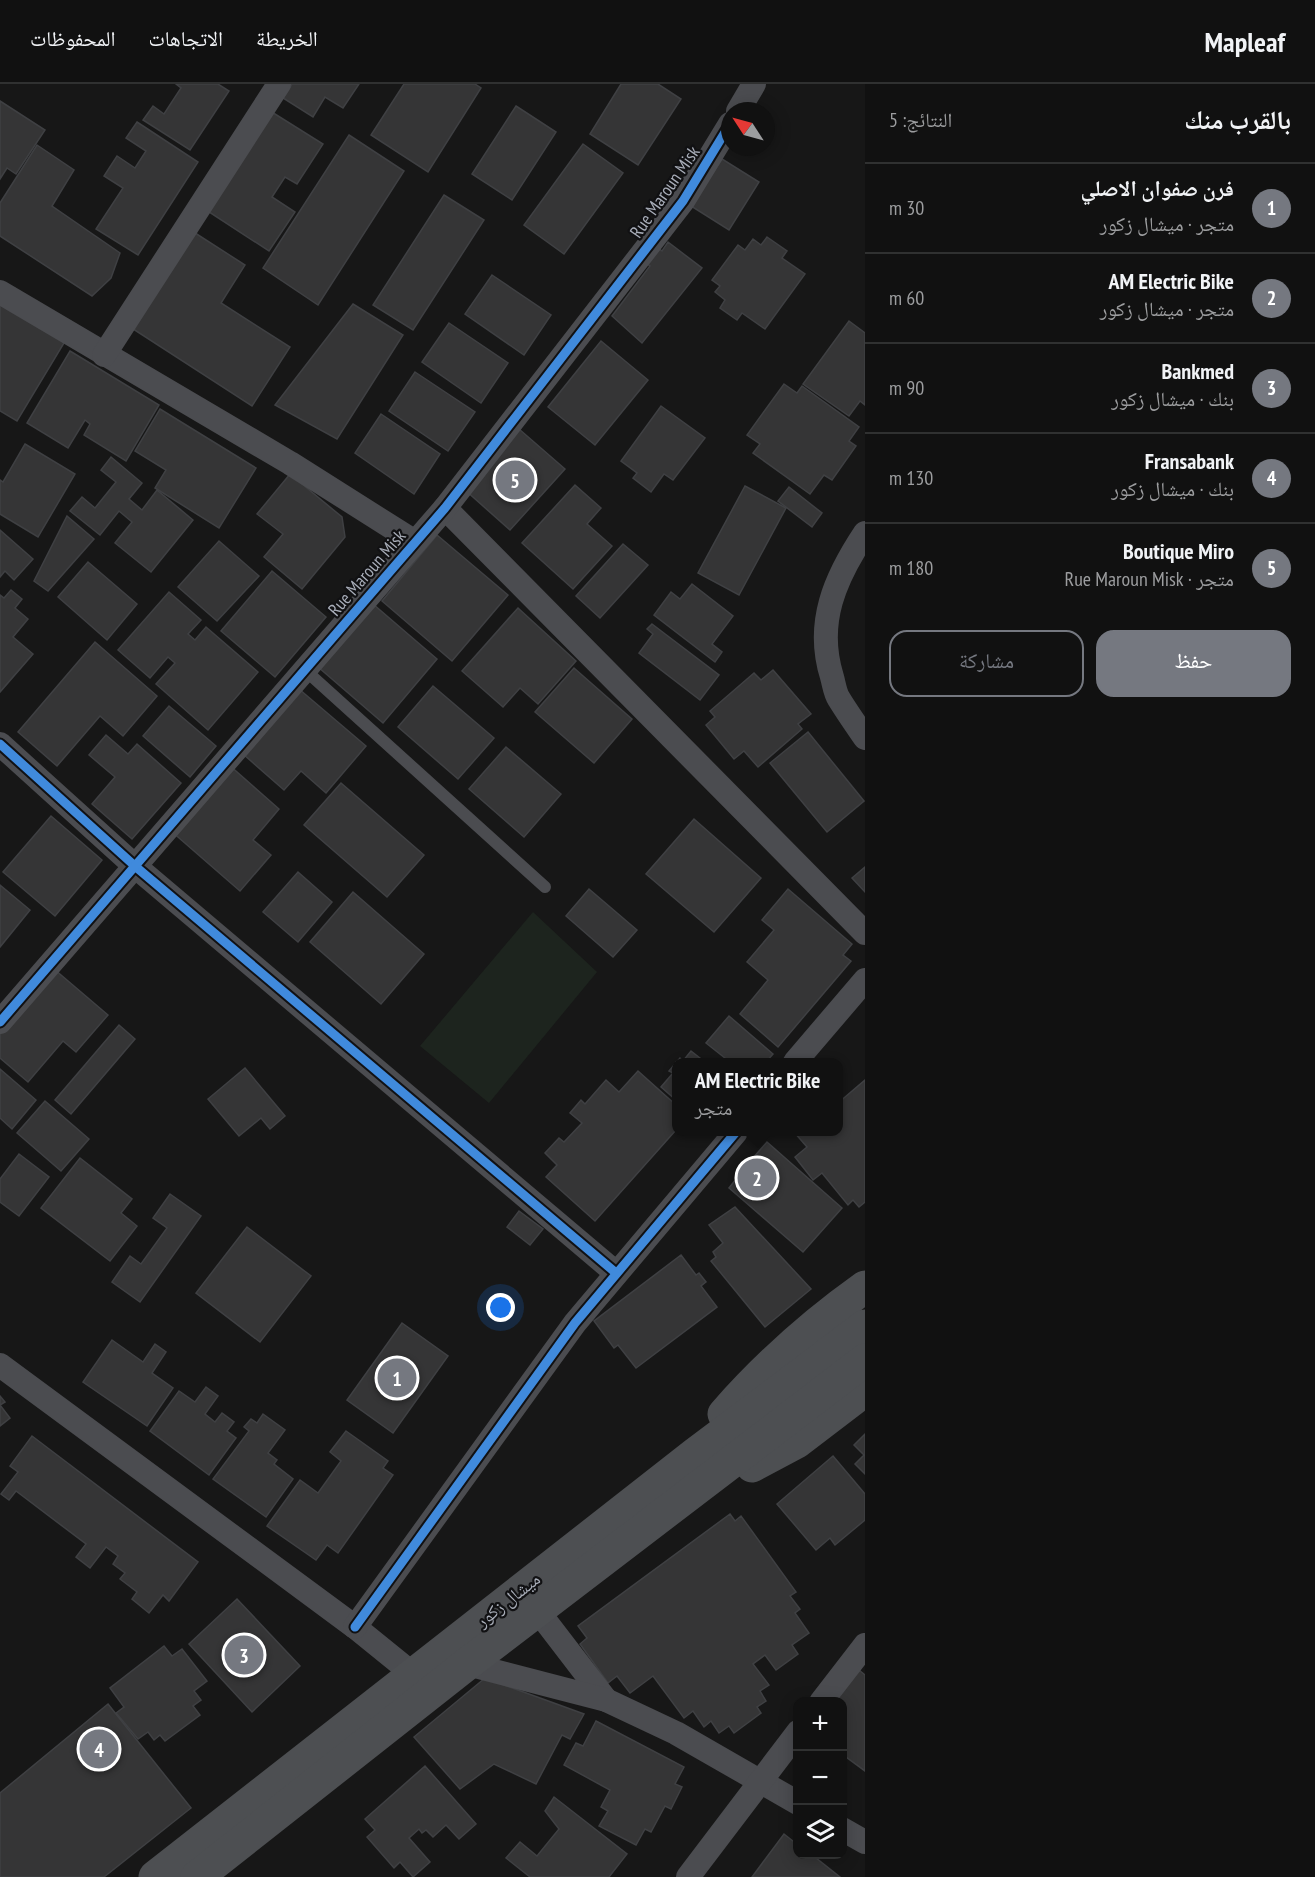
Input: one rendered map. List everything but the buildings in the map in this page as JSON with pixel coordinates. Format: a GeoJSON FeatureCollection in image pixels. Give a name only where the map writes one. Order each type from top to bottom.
{"type":"FeatureCollection","features":[{"type":"Feature","properties":{"kind":"main road"},"geometry":{"type":"LineString","coordinates":[[865,1287],[831,1311],[774,1360],[720,1418],[703,1466],[738,1471],[762,1463],[797,1442],[865,1390]]}},
{"type":"Feature","properties":{"kind":"main road","name":"ميشال زكور"},"geometry":{"type":"LineString","coordinates":[[179,1873],[467,1664],[537,1610],[865,1326]]}},
{"type":"Feature","properties":{"kind":"main road","name":"ميشال زكور"},"geometry":{"type":"LineString","coordinates":[[179,1873],[413,1674],[703,1466],[865,1360]]}},
{"type":"Feature","properties":{"kind":"street"},"geometry":{"type":"LineString","coordinates":[[104,355],[279,84]]}},
{"type":"Feature","properties":{"kind":"street"},"geometry":{"type":"LineString","coordinates":[[743,102],[754,84]]}},
{"type":"Feature","properties":{"kind":"street","name":"Rue Maroun Misk"},"geometry":{"type":"LineString","coordinates":[[0,1022],[446,508],[683,201],[721,139]]}},
{"type":"Feature","properties":{"kind":"street"},"geometry":{"type":"LineString","coordinates":[[0,292],[290,463],[415,542]]}},
{"type":"Feature","properties":{"kind":"street"},"geometry":{"type":"LineString","coordinates":[[446,508],[865,933]]}},
{"type":"Feature","properties":{"kind":"street"},"geometry":{"type":"LineString","coordinates":[[865,533],[835,585],[826,616],[825,640],[827,663],[838,697],[865,738]]}},
{"type":"Feature","properties":{"kind":"street"},"geometry":{"type":"LineString","coordinates":[[0,744],[136,867],[616,1273]]}},
{"type":"Feature","properties":{"kind":"street"},"geometry":{"type":"LineString","coordinates":[[798,1058],[865,980]]}},
{"type":"Feature","properties":{"kind":"street"},"geometry":{"type":"LineString","coordinates":[[355,1627],[575,1323],[732,1136]]}},
{"type":"Feature","properties":{"kind":"street"},"geometry":{"type":"LineString","coordinates":[[0,1365],[355,1627],[413,1674]]}},
{"type":"Feature","properties":{"kind":"street"},"geometry":{"type":"LineString","coordinates":[[537,1610],[606,1700]]}},
{"type":"Feature","properties":{"kind":"street"},"geometry":{"type":"LineString","coordinates":[[824,1697],[865,1645]]}},
{"type":"Feature","properties":{"kind":"street"},"geometry":{"type":"LineString","coordinates":[[467,1664],[606,1700],[676,1733],[793,1800]]}},
{"type":"Feature","properties":{"kind":"street"},"geometry":{"type":"LineString","coordinates":[[688,1877],[793,1738]]}},
{"type":"Feature","properties":{"kind":"street"},"geometry":{"type":"LineString","coordinates":[[847,1831],[865,1842]]}},
{"type":"Feature","properties":{"kind":"lane"},"geometry":{"type":"LineString","coordinates":[[305,670],[545,887]]}},
{"type":"Feature","properties":{"kind":"shaded area"},"geometry":{"type":"Polygon","coordinates":[[[533,912],[597,972],[489,1103],[420,1046],[533,912]]]}},
{"type":"Feature","properties":{"kind":"cycle path"},"geometry":{"type":"LineString","coordinates":[[0,1022],[445,508],[683,201],[721,139]]}},
{"type":"Feature","properties":{"kind":"cycle path"},"geometry":{"type":"LineString","coordinates":[[0,744],[136,867],[616,1273]]}},
{"type":"Feature","properties":{"kind":"cycle path"},"geometry":{"type":"LineString","coordinates":[[355,1627],[575,1323],[733,1136]]}},
{"type":"Feature","properties":{"kind":"place","name":"Boutique Miro"},"geometry":{"type":"Point","coordinates":[515,480]}},
{"type":"Feature","properties":{"kind":"place","name":"AM Electric Bike"},"geometry":{"type":"Point","coordinates":[757,1178]}},
{"type":"Feature","properties":{"kind":"place","name":"فرن صفوان الاصلي"},"geometry":{"type":"Point","coordinates":[397,1378]}},
{"type":"Feature","properties":{"kind":"place","name":"Bankmed"},"geometry":{"type":"Point","coordinates":[244,1655]}},
{"type":"Feature","properties":{"kind":"place","name":"Fransabank"},"geometry":{"type":"Point","coordinates":[99,1749]}}]}
